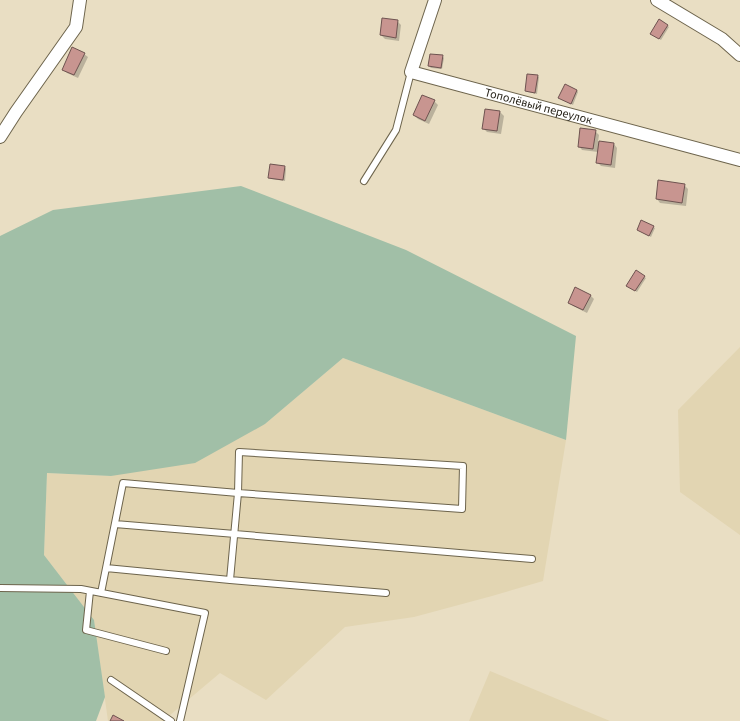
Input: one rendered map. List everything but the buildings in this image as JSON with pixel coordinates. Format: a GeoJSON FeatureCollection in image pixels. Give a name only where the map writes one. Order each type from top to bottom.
{"type":"FeatureCollection","features":[{"type":"Feature","properties":{"kind":"street"},"geometry":{"type":"LineString","coordinates":[[0,137],[76,27],[80,0]]}},
{"type":"Feature","properties":{"kind":"street"},"geometry":{"type":"LineString","coordinates":[[411,72],[435,0]]}},
{"type":"Feature","properties":{"kind":"street"},"geometry":{"type":"LineString","coordinates":[[657,0],[722,39],[740,55]]}},
{"type":"Feature","properties":{"kind":"street","name":"Тополёвый переулок"},"geometry":{"type":"LineString","coordinates":[[411,72],[740,160]]}},
{"type":"Feature","properties":{"kind":"lane"},"geometry":{"type":"LineString","coordinates":[[364,181],[396,130],[411,72]]}},
{"type":"Feature","properties":{"kind":"lane"},"geometry":{"type":"LineString","coordinates":[[101,593],[123,483],[238,493],[462,509],[463,466],[239,452],[238,493],[230,580]]}},
{"type":"Feature","properties":{"kind":"lane"},"geometry":{"type":"LineString","coordinates":[[115,524],[532,560]]}},
{"type":"Feature","properties":{"kind":"lane"},"geometry":{"type":"LineString","coordinates":[[106,568],[386,593]]}},
{"type":"Feature","properties":{"kind":"lane"},"geometry":{"type":"LineString","coordinates":[[0,588],[81,589],[205,613],[180,721]]}},
{"type":"Feature","properties":{"kind":"lane"},"geometry":{"type":"LineString","coordinates":[[90,591],[86,630],[166,651]]}},
{"type":"Feature","properties":{"kind":"lane"},"geometry":{"type":"LineString","coordinates":[[111,680],[171,721]]}},
{"type":"Feature","properties":{"kind":"shaded area"},"geometry":{"type":"Polygon","coordinates":[[[740,347],[740,535],[680,492],[678,410],[740,347]]]}},
{"type":"Feature","properties":{"kind":"shaded area"},"geometry":{"type":"Polygon","coordinates":[[[343,358],[566,440],[543,581],[414,617],[345,627],[266,700],[220,673],[163,721],[108,721],[94,620],[44,555],[47,473],[111,476],[265,424],[343,358]]]}},
{"type":"Feature","properties":{"kind":"shaded area"},"geometry":{"type":"Polygon","coordinates":[[[490,671],[610,721],[469,721],[490,671]]]}},
{"type":"Feature","properties":{"kind":"green space"},"geometry":{"type":"Polygon","coordinates":[[[241,186],[406,250],[576,336],[566,440],[343,358],[265,424],[195,463],[111,476],[47,473],[44,555],[94,620],[105,697],[96,721],[0,721],[0,236],[53,210],[241,186]]]}}]}
